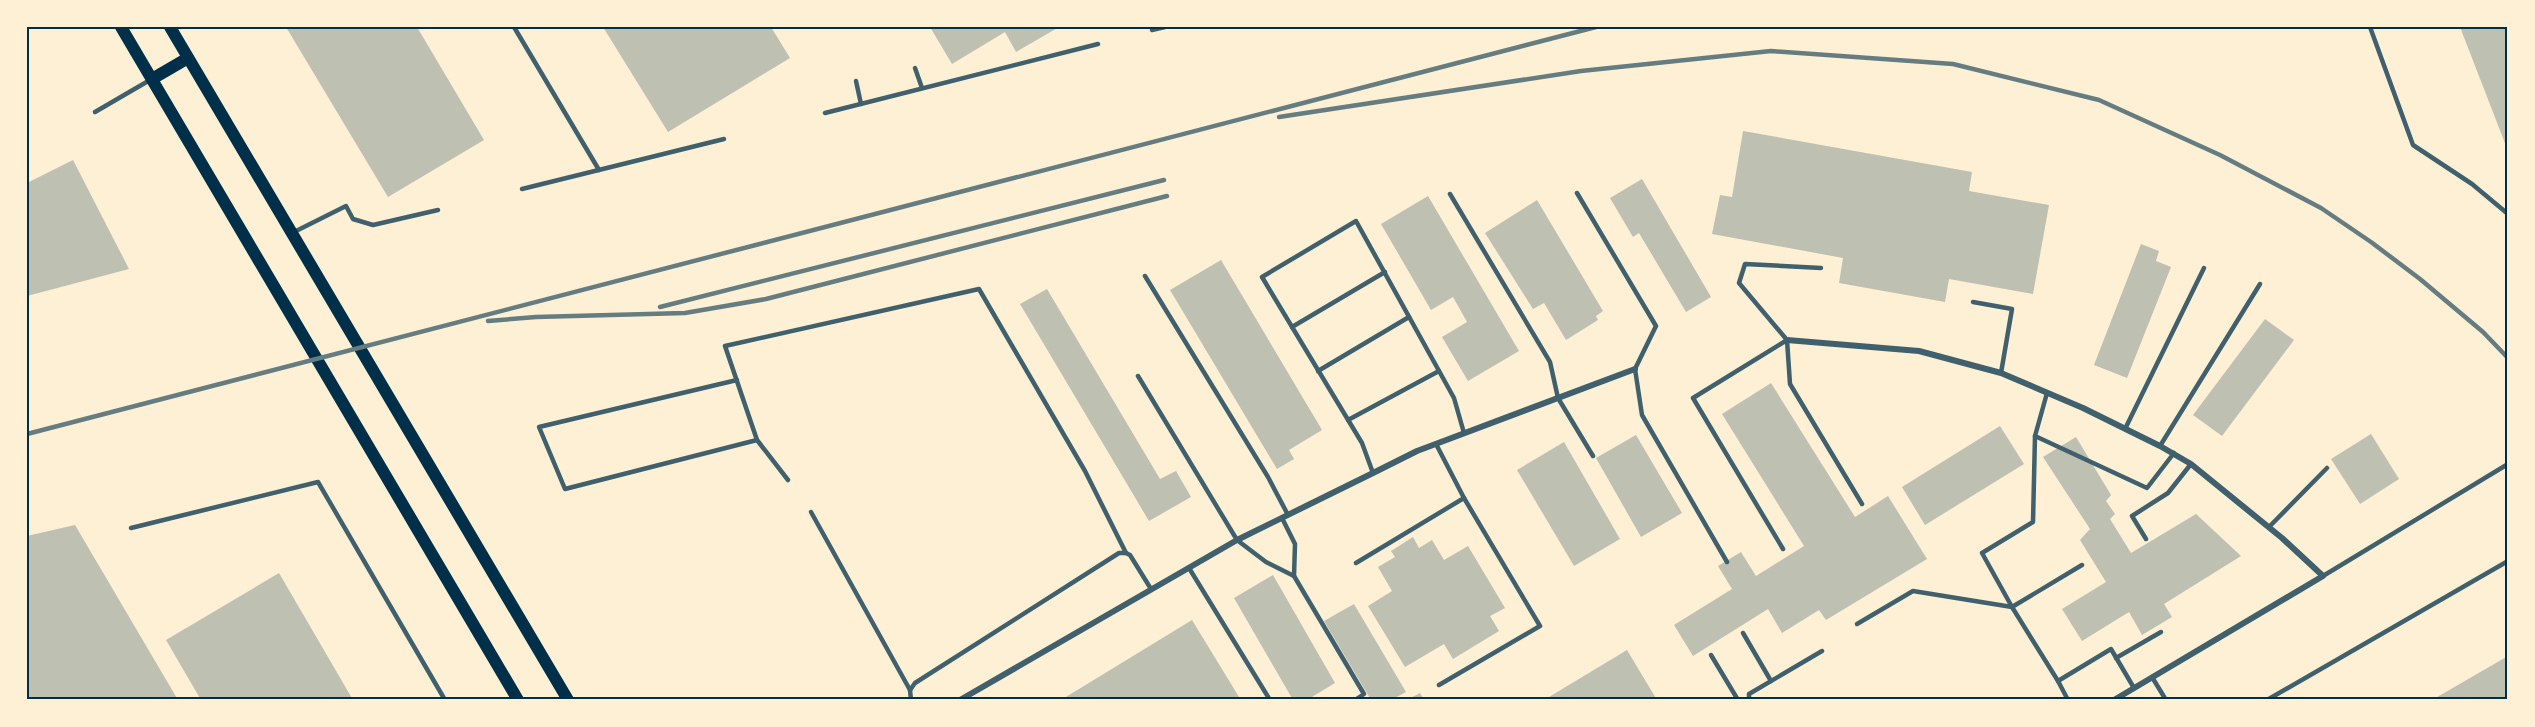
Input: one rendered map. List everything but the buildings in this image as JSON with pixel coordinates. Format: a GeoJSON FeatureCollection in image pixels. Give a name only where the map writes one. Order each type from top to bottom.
{"type":"FeatureCollection","features":[{"type":"Feature","properties":{"kind":"main road"},"geometry":{"type":"LineString","coordinates":[[121,27],[518,700]]}},
{"type":"Feature","properties":{"kind":"main road"},"geometry":{"type":"LineString","coordinates":[[170,27],[568,700]]}},
{"type":"Feature","properties":{"kind":"main road"},"geometry":{"type":"LineString","coordinates":[[152,79],[188,58]]}},
{"type":"Feature","properties":{"kind":"street"},"geometry":{"type":"LineString","coordinates":[[1787,340],[1919,351],[2001,373],[2047,393],[2160,446],[2191,464],[2269,526],[2323,576],[2114,700]]}},
{"type":"Feature","properties":{"kind":"street"},"geometry":{"type":"LineString","coordinates":[[960,700],[1237,540],[1285,516],[1436,444],[1635,369]]}},
{"type":"Feature","properties":{"kind":"lane"},"geometry":{"type":"LineString","coordinates":[[514,27],[599,170]]}},
{"type":"Feature","properties":{"kind":"lane"},"geometry":{"type":"LineString","coordinates":[[1152,30],[1164,27]]}},
{"type":"Feature","properties":{"kind":"lane"},"geometry":{"type":"LineString","coordinates":[[2370,27],[2413,145],[2472,184],[2508,214]]}},
{"type":"Feature","properties":{"kind":"lane"},"geometry":{"type":"LineString","coordinates":[[825,113],[1098,44]]}},
{"type":"Feature","properties":{"kind":"lane"},"geometry":{"type":"LineString","coordinates":[[915,68],[922,88]]}},
{"type":"Feature","properties":{"kind":"lane"},"geometry":{"type":"LineString","coordinates":[[95,112],[152,79]]}},
{"type":"Feature","properties":{"kind":"lane"},"geometry":{"type":"LineString","coordinates":[[856,81],[861,104]]}},
{"type":"Feature","properties":{"kind":"lane"},"geometry":{"type":"LineString","coordinates":[[522,189],[724,139]]}},
{"type":"Feature","properties":{"kind":"lane"},"geometry":{"type":"LineString","coordinates":[[1577,193],[1656,326],[1635,369],[1642,415],[1727,562]]}},
{"type":"Feature","properties":{"kind":"lane"},"geometry":{"type":"LineString","coordinates":[[1450,194],[1550,362],[1558,398],[1593,456]]}},
{"type":"Feature","properties":{"kind":"lane"},"geometry":{"type":"LineString","coordinates":[[291,233],[346,206],[353,219],[373,225],[438,210]]}},
{"type":"Feature","properties":{"kind":"lane"},"geometry":{"type":"LineString","coordinates":[[1373,473],[1362,443],[1262,277],[1356,221],[1454,398],[1464,433]]}},
{"type":"Feature","properties":{"kind":"lane"},"geometry":{"type":"LineString","coordinates":[[1821,268],[1745,264],[1739,283],[1787,340],[1790,384],[1862,504]]}},
{"type":"Feature","properties":{"kind":"lane"},"geometry":{"type":"LineString","coordinates":[[2125,429],[2204,268]]}},
{"type":"Feature","properties":{"kind":"lane"},"geometry":{"type":"LineString","coordinates":[[1292,327],[1384,272]]}},
{"type":"Feature","properties":{"kind":"lane"},"geometry":{"type":"LineString","coordinates":[[1145,276],[1268,477],[1295,544],[1294,576],[1364,694],[1355,700]]}},
{"type":"Feature","properties":{"kind":"lane"},"geometry":{"type":"LineString","coordinates":[[2160,446],[2260,284]]}},
{"type":"Feature","properties":{"kind":"lane"},"geometry":{"type":"LineString","coordinates":[[788,480],[757,440],[725,346],[979,289],[1085,471],[1126,553],[1130,555],[1151,589]]}},
{"type":"Feature","properties":{"kind":"lane"},"geometry":{"type":"LineString","coordinates":[[1973,302],[2012,309],[2001,373]]}},
{"type":"Feature","properties":{"kind":"lane"},"geometry":{"type":"LineString","coordinates":[[1318,370],[1409,317]]}},
{"type":"Feature","properties":{"kind":"lane"},"geometry":{"type":"LineString","coordinates":[[1783,549],[1693,398],[1787,340]]}},
{"type":"Feature","properties":{"kind":"lane"},"geometry":{"type":"LineString","coordinates":[[1348,420],[1439,371]]}},
{"type":"Feature","properties":{"kind":"lane"},"geometry":{"type":"LineString","coordinates":[[1138,376],[1237,540],[1266,562],[1294,576]]}},
{"type":"Feature","properties":{"kind":"lane"},"geometry":{"type":"LineString","coordinates":[[736,380],[539,427],[565,489],[757,440]]}},
{"type":"Feature","properties":{"kind":"lane"},"geometry":{"type":"LineString","coordinates":[[2047,393],[2035,436],[2032,522],[1982,553],[2068,700]]}},
{"type":"Feature","properties":{"kind":"lane"},"geometry":{"type":"LineString","coordinates":[[2035,436],[2147,488],[2174,453]]}},
{"type":"Feature","properties":{"kind":"lane"},"geometry":{"type":"LineString","coordinates":[[1436,444],[1464,498],[1540,626],[1439,685]]}},
{"type":"Feature","properties":{"kind":"lane"},"geometry":{"type":"LineString","coordinates":[[2146,539],[2132,516],[2168,493],[2191,464]]}},
{"type":"Feature","properties":{"kind":"lane"},"geometry":{"type":"LineString","coordinates":[[2323,576],[2508,464]]}},
{"type":"Feature","properties":{"kind":"lane"},"geometry":{"type":"LineString","coordinates":[[2269,526],[2327,468]]}},
{"type":"Feature","properties":{"kind":"lane"},"geometry":{"type":"LineString","coordinates":[[131,528],[318,482],[446,700]]}},
{"type":"Feature","properties":{"kind":"lane"},"geometry":{"type":"LineString","coordinates":[[1356,563],[1464,498]]}},
{"type":"Feature","properties":{"kind":"lane"},"geometry":{"type":"LineString","coordinates":[[811,512],[910,690],[911,700]]}},
{"type":"Feature","properties":{"kind":"lane"},"geometry":{"type":"LineString","coordinates":[[910,690],[915,683],[934,670],[1119,554],[1126,553]]}},
{"type":"Feature","properties":{"kind":"lane"},"geometry":{"type":"LineString","coordinates":[[2267,700],[2508,561]]}},
{"type":"Feature","properties":{"kind":"lane"},"geometry":{"type":"LineString","coordinates":[[1857,624],[1913,591],[2012,607],[2082,565]]}},
{"type":"Feature","properties":{"kind":"lane"},"geometry":{"type":"LineString","coordinates":[[1189,568],[1270,700]]}},
{"type":"Feature","properties":{"kind":"lane"},"geometry":{"type":"LineString","coordinates":[[2116,658],[2161,632]]}},
{"type":"Feature","properties":{"kind":"lane"},"geometry":{"type":"LineString","coordinates":[[1743,633],[1771,681]]}},
{"type":"Feature","properties":{"kind":"lane"},"geometry":{"type":"LineString","coordinates":[[2058,681],[2111,649],[2134,688]]}},
{"type":"Feature","properties":{"kind":"lane"},"geometry":{"type":"LineString","coordinates":[[1711,655],[1739,700],[1749,697],[1771,681],[1822,651]]}},
{"type":"Feature","properties":{"kind":"lane"},"geometry":{"type":"LineString","coordinates":[[2152,677],[2166,700]]}},
{"type":"Feature","properties":{"kind":"lane"},"geometry":{"type":"LineString","coordinates":[[971,693],[975,700]]}},
{"type":"Feature","properties":{"kind":"railway"},"geometry":{"type":"LineString","coordinates":[[27,434],[1596,27]]}},
{"type":"Feature","properties":{"kind":"railway"},"geometry":{"type":"LineString","coordinates":[[1279,117],[1581,71],[1771,51],[1953,64],[2099,100],[2220,155],[2321,208],[2420,279],[2483,332],[2508,358]]}},
{"type":"Feature","properties":{"kind":"railway"},"geometry":{"type":"LineString","coordinates":[[660,307],[1164,180]]}},
{"type":"Feature","properties":{"kind":"railway"},"geometry":{"type":"LineString","coordinates":[[488,321],[536,317],[685,313],[766,299],[1167,196]]}}]}
